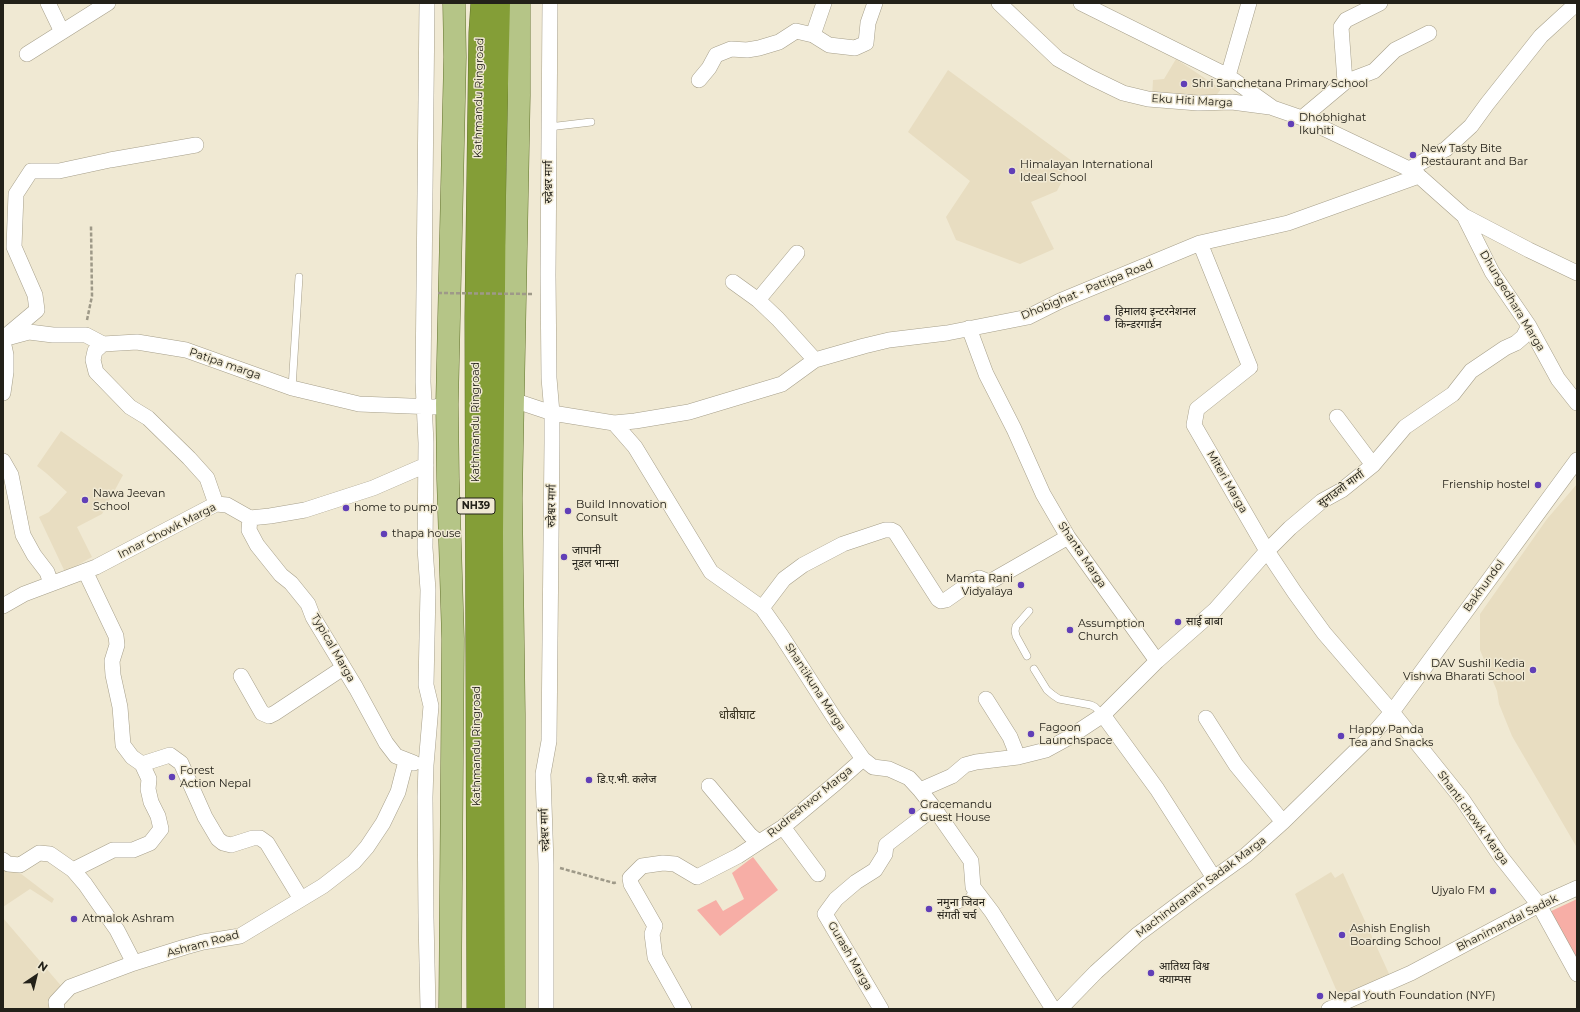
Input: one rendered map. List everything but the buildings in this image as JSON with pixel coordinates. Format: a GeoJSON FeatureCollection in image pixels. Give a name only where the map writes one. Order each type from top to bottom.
{"type":"FeatureCollection","features":[{"type":"Feature","properties":{"kind":"highway","name":"Kathmandu Ringroad"},"geometry":{"type":"LineString","coordinates":[[478,1009],[476,317],[480,32],[482,3]]}},
{"type":"Feature","properties":{"kind":"highway","name":"Kathmandu Ringroad"},"geometry":{"type":"LineString","coordinates":[[494,1009],[492,532],[495,164],[499,3]]}},
{"type":"Feature","properties":{"kind":"main road"},"geometry":{"type":"LineString","coordinates":[[450,1009],[453,639],[447,404],[455,57],[454,3]]}},
{"type":"Feature","properties":{"kind":"main road"},"geometry":{"type":"LineString","coordinates":[[514,1009],[514,714],[511,498],[519,103],[519,3]]}},
{"type":"Feature","properties":{"kind":"street"},"geometry":{"type":"LineString","coordinates":[[48,3],[62,32]]}},
{"type":"Feature","properties":{"kind":"street"},"geometry":{"type":"LineString","coordinates":[[27,54],[108,3]]}},
{"type":"Feature","properties":{"kind":"street"},"geometry":{"type":"LineString","coordinates":[[427,3],[423,382],[426,465],[425,548],[428,590],[426,685],[432,706],[426,765],[425,876],[428,1009]]}},
{"type":"Feature","properties":{"kind":"street","name":"रुद्रेश्वर मार्ग"},"geometry":{"type":"LineString","coordinates":[[546,1009],[546,864],[543,774],[549,741],[546,411],[549,378],[550,3]]}},
{"type":"Feature","properties":{"kind":"street"},"geometry":{"type":"LineString","coordinates":[[813,35],[824,3]]}},
{"type":"Feature","properties":{"kind":"street"},"geometry":{"type":"LineString","coordinates":[[699,80],[709,68],[716,55],[731,49],[747,50],[779,42],[796,31],[813,35],[829,45],[855,48],[866,43],[868,23],[875,3]]}},
{"type":"Feature","properties":{"kind":"street","name":"Eku Hiti Marga"},"geometry":{"type":"LineString","coordinates":[[999,3],[1058,59],[1123,93],[1148,99],[1198,103],[1232,102],[1273,108]]}},
{"type":"Feature","properties":{"kind":"street"},"geometry":{"type":"LineString","coordinates":[[1081,3],[1228,76],[1273,108],[1302,118],[1414,173],[1464,216],[1577,273]]}},
{"type":"Feature","properties":{"kind":"street"},"geometry":{"type":"LineString","coordinates":[[1228,76],[1250,3]]}},
{"type":"Feature","properties":{"kind":"street"},"geometry":{"type":"LineString","coordinates":[[1346,82],[1341,27],[1346,20],[1380,3]]}},
{"type":"Feature","properties":{"kind":"street","name":"Dhobighat - Pattipa Road"},"geometry":{"type":"LineString","coordinates":[[614,423],[636,421],[689,412],[782,384],[815,360],[864,346],[889,340],[969,328],[1028,317],[1060,301],[1200,243],[1288,223],[1414,173],[1446,149],[1470,126],[1541,36],[1577,3]]}},
{"type":"Feature","properties":{"kind":"street"},"geometry":{"type":"LineString","coordinates":[[1302,118],[1346,82],[1374,71],[1395,50],[1429,33]]}},
{"type":"Feature","properties":{"kind":"street"},"geometry":{"type":"LineString","coordinates":[[3,339],[36,310],[35,295],[14,247],[16,194],[31,172],[59,170],[196,145]]}},
{"type":"Feature","properties":{"kind":"street","name":"Dhungedhara Marga"},"geometry":{"type":"LineString","coordinates":[[1464,216],[1492,272],[1529,326],[1558,379],[1577,403]]}},
{"type":"Feature","properties":{"kind":"street","name":"Miteri Marga"},"geometry":{"type":"LineString","coordinates":[[1200,243],[1250,367],[1197,409],[1194,425],[1267,551],[1295,593],[1324,634],[1392,712]]}},
{"type":"Feature","properties":{"kind":"street"},"geometry":{"type":"LineString","coordinates":[[758,300],[796,253]]}},
{"type":"Feature","properties":{"kind":"street"},"geometry":{"type":"LineString","coordinates":[[732,282],[758,300],[778,319],[815,360]]}},
{"type":"Feature","properties":{"kind":"street","name":"सुनाउलो मार्गा"},"geometry":{"type":"LineString","coordinates":[[1157,661],[1215,610],[1267,551],[1322,501],[1342,490],[1372,464],[1405,427],[1453,394],[1471,370],[1505,348],[1516,343],[1523,337],[1529,326]]}},
{"type":"Feature","properties":{"kind":"street","name":"Shanta Marga"},"geometry":{"type":"LineString","coordinates":[[969,328],[986,374],[1014,429],[1043,494],[1068,537],[1157,661]]}},
{"type":"Feature","properties":{"kind":"street"},"geometry":{"type":"LineString","coordinates":[[3,339],[29,332],[53,335],[86,335],[104,344],[95,350],[93,360],[96,372],[130,407],[148,418],[189,458],[207,478],[216,504]]}},
{"type":"Feature","properties":{"kind":"street"},"geometry":{"type":"LineString","coordinates":[[3,339],[6,355],[6,372],[3,394]]}},
{"type":"Feature","properties":{"kind":"street","name":"Patipa marga"},"geometry":{"type":"LineString","coordinates":[[104,344],[137,342],[186,350],[292,388],[359,404],[435,407],[447,404]]}},
{"type":"Feature","properties":{"kind":"street"},"geometry":{"type":"LineString","coordinates":[[513,400],[546,411],[614,423]]}},
{"type":"Feature","properties":{"kind":"street"},"geometry":{"type":"LineString","coordinates":[[1338,417],[1372,464]]}},
{"type":"Feature","properties":{"kind":"street","name":"Shantikuna Marga"},"geometry":{"type":"LineString","coordinates":[[614,423],[635,447],[710,572],[762,608],[835,719],[863,758],[873,767],[889,769],[909,778],[934,808],[971,861],[973,887]]}},
{"type":"Feature","properties":{"kind":"street","name":"Bakhundol"},"geometry":{"type":"LineString","coordinates":[[1392,712],[1577,460]]}},
{"type":"Feature","properties":{"kind":"street"},"geometry":{"type":"LineString","coordinates":[[3,461],[11,475],[23,535],[34,555],[47,572],[51,583]]}},
{"type":"Feature","properties":{"kind":"street"},"geometry":{"type":"LineString","coordinates":[[250,518],[305,510],[328,504],[374,488],[426,465]]}},
{"type":"Feature","properties":{"kind":"street","name":"Innar Chowk Marga"},"geometry":{"type":"LineString","coordinates":[[3,606],[24,594],[85,571],[119,555],[216,504],[227,505],[250,518]]}},
{"type":"Feature","properties":{"kind":"street","name":"Typical Marga"},"geometry":{"type":"LineString","coordinates":[[250,518],[249,530],[257,545],[281,575],[291,583],[308,604],[313,616],[386,743],[396,756],[406,761],[426,765]]}},
{"type":"Feature","properties":{"kind":"street"},"geometry":{"type":"LineString","coordinates":[[762,608],[784,579],[803,565],[843,544],[885,530],[896,532],[938,599],[941,601],[946,600],[976,579],[979,578],[989,582],[993,580],[1068,537]]}},
{"type":"Feature","properties":{"kind":"street"},"geometry":{"type":"LineString","coordinates":[[73,870],[113,850],[133,850],[150,843],[161,829],[158,816],[151,802],[148,789],[149,779],[142,764],[132,757],[123,745],[120,707],[113,675],[112,661],[117,645],[116,636],[85,571]]}},
{"type":"Feature","properties":{"kind":"street"},"geometry":{"type":"LineString","coordinates":[[920,790],[952,776],[965,765],[1046,750],[1068,738],[1103,715],[1157,661]]}},
{"type":"Feature","properties":{"kind":"street"},"geometry":{"type":"LineString","coordinates":[[241,676],[262,713],[269,716],[276,713],[343,668]]}},
{"type":"Feature","properties":{"kind":"street"},"geometry":{"type":"LineString","coordinates":[[986,699],[1010,737],[1018,756]]}},
{"type":"Feature","properties":{"kind":"street","name":"Machindranath Sadak Marga"},"geometry":{"type":"LineString","coordinates":[[1060,1009],[1096,972],[1137,935],[1246,855],[1283,822],[1374,733],[1392,712]]}},
{"type":"Feature","properties":{"kind":"street","name":"Shanti chowk Marga"},"geometry":{"type":"LineString","coordinates":[[1392,712],[1462,799],[1501,857],[1538,905],[1577,974]]}},
{"type":"Feature","properties":{"kind":"street"},"geometry":{"type":"LineString","coordinates":[[1103,715],[1158,789],[1214,878]]}},
{"type":"Feature","properties":{"kind":"street"},"geometry":{"type":"LineString","coordinates":[[1206,718],[1236,765],[1283,822]]}},
{"type":"Feature","properties":{"kind":"street"},"geometry":{"type":"LineString","coordinates":[[142,764],[170,755],[181,763],[205,817],[218,839],[223,843],[231,845],[253,838],[260,838],[268,843],[301,898]]}},
{"type":"Feature","properties":{"kind":"street","name":"Rudreshwor Marga"},"geometry":{"type":"LineString","coordinates":[[630,878],[642,866],[663,863],[675,864],[697,877],[738,856],[759,841],[783,827],[863,758]]}},
{"type":"Feature","properties":{"kind":"street","name":"Ashram Road"},"geometry":{"type":"LineString","coordinates":[[57,1009],[56,1002],[70,987],[134,963],[203,942],[240,936],[323,886],[354,862],[367,847],[383,822],[398,792],[406,761]]}},
{"type":"Feature","properties":{"kind":"street"},"geometry":{"type":"LineString","coordinates":[[709,786],[746,831],[759,841]]}},
{"type":"Feature","properties":{"kind":"street","name":"Gurash Marga"},"geometry":{"type":"LineString","coordinates":[[881,1009],[825,914],[836,899],[856,882],[875,870],[885,854],[886,845],[934,808]]}},
{"type":"Feature","properties":{"kind":"street"},"geometry":{"type":"LineString","coordinates":[[783,827],[818,874]]}},
{"type":"Feature","properties":{"kind":"street"},"geometry":{"type":"LineString","coordinates":[[3,860],[8,864],[20,865],[39,853],[50,854],[73,870],[85,884],[117,930],[134,963]]}},
{"type":"Feature","properties":{"kind":"street"},"geometry":{"type":"LineString","coordinates":[[630,878],[631,884],[655,926],[652,934],[655,957],[684,1009]]}},
{"type":"Feature","properties":{"kind":"street"},"geometry":{"type":"LineString","coordinates":[[973,887],[992,912],[1053,1009]]}},
{"type":"Feature","properties":{"kind":"street","name":"Bhanimandal Sadak"},"geometry":{"type":"LineString","coordinates":[[1329,1009],[1411,973],[1538,905],[1577,888]]}},
{"type":"Feature","properties":{"kind":"lane"},"geometry":{"type":"LineString","coordinates":[[549,127],[591,122]]}},
{"type":"Feature","properties":{"kind":"lane"},"geometry":{"type":"LineString","coordinates":[[292,388],[299,277]]}},
{"type":"Feature","properties":{"kind":"lane"},"geometry":{"type":"LineString","coordinates":[[1027,656],[1016,636],[1015,631],[1016,626],[1029,611]]}},
{"type":"Feature","properties":{"kind":"lane"},"geometry":{"type":"LineString","coordinates":[[1034,669],[1047,690],[1053,695],[1059,699],[1091,705],[1103,715]]}},
{"type":"Feature","properties":{"kind":"lane"},"geometry":{"type":"LineString","coordinates":[[950,908],[961,904],[970,896],[973,887]]}},
{"type":"Feature","properties":{"kind":"path"},"geometry":{"type":"LineString","coordinates":[[86,335],[88,313],[92,296],[91,226]]}},
{"type":"Feature","properties":{"kind":"path"},"geometry":{"type":"LineString","coordinates":[[438,293],[532,294]]}},
{"type":"Feature","properties":{"kind":"path"},"geometry":{"type":"LineString","coordinates":[[546,864],[614,883],[630,878]]}},
{"type":"Feature","properties":{"kind":"shaded area","name":"Shri Sanchetana Primary School"},"geometry":{"type":"Polygon","coordinates":[[[1176,59],[1221,89],[1212,101],[1152,98],[1153,80],[1164,79],[1176,59]]]}},
{"type":"Feature","properties":{"kind":"shaded area","name":"Himalayan International Ideal School"},"geometry":{"type":"Polygon","coordinates":[[[948,70],[1072,161],[1057,191],[1031,202],[1054,249],[1020,264],[956,240],[946,217],[970,181],[908,132],[948,70]]]}},
{"type":"Feature","properties":{"kind":"shaded area","name":"Nawa Jeevan School"},"geometry":{"type":"Polygon","coordinates":[[[61,431],[123,475],[102,514],[77,527],[92,557],[65,572],[39,517],[49,512],[67,492],[37,466],[61,431]]]}},
{"type":"Feature","properties":{"kind":"shaded area","name":"DAV Sushil Kedia Vishwa Bharati School"},"geometry":{"type":"Polygon","coordinates":[[[1577,484],[1576,846],[1512,736],[1499,704],[1497,691],[1480,650],[1480,614],[1547,519],[1577,484]]]}},
{"type":"Feature","properties":{"kind":"shaded area"},"geometry":{"type":"Polygon","coordinates":[[[753,857],[778,890],[720,936],[697,910],[716,900],[723,911],[744,899],[732,873],[753,857]]]}},
{"type":"Feature","properties":{"kind":"shaded area"},"geometry":{"type":"Polygon","coordinates":[[[3,860],[54,899],[52,903],[30,889],[3,907],[3,860]]]}},
{"type":"Feature","properties":{"kind":"shaded area","name":"Ashish English Boarding School"},"geometry":{"type":"Polygon","coordinates":[[[1331,872],[1335,878],[1343,873],[1390,976],[1341,1001],[1295,894],[1331,872]]]}},
{"type":"Feature","properties":{"kind":"shaded area"},"geometry":{"type":"Polygon","coordinates":[[[1577,899],[1577,967],[1545,914],[1577,899]]]}},
{"type":"Feature","properties":{"kind":"shaded area"},"geometry":{"type":"Polygon","coordinates":[[[3,918],[63,988],[48,1009],[3,1009],[3,918]]]}},
{"type":"Feature","properties":{"kind":"place","name":"Shri Sanchetana Primary School"},"geometry":{"type":"Point","coordinates":[1184,84]}},
{"type":"Feature","properties":{"kind":"place","name":"Dhobhighat Ikuhiti"},"geometry":{"type":"Point","coordinates":[1291,124]}},
{"type":"Feature","properties":{"kind":"place","name":"New Tasty Bite Restaurant and Bar"},"geometry":{"type":"Point","coordinates":[1413,155]}},
{"type":"Feature","properties":{"kind":"place","name":"Himalayan International Ideal School"},"geometry":{"type":"Point","coordinates":[1012,171]}},
{"type":"Feature","properties":{"kind":"place","name":"हिमालय इन्टरनेशनल किन्डरगार्डन"},"geometry":{"type":"Point","coordinates":[1107,318]}},
{"type":"Feature","properties":{"kind":"place","name":"Frienship hostel"},"geometry":{"type":"Point","coordinates":[1538,485]}},
{"type":"Feature","properties":{"kind":"place","name":"Nawa Jeevan School"},"geometry":{"type":"Point","coordinates":[85,500]}},
{"type":"Feature","properties":{"kind":"place","name":"home to pump"},"geometry":{"type":"Point","coordinates":[346,508]}},
{"type":"Feature","properties":{"kind":"place","name":"Build Innovation Consult"},"geometry":{"type":"Point","coordinates":[568,511]}},
{"type":"Feature","properties":{"kind":"place","name":"thapa house"},"geometry":{"type":"Point","coordinates":[384,534]}},
{"type":"Feature","properties":{"kind":"place","name":"जापानी नूडल भान्सा"},"geometry":{"type":"Point","coordinates":[564,557]}},
{"type":"Feature","properties":{"kind":"place","name":"Mamta Rani Vidyalaya"},"geometry":{"type":"Point","coordinates":[1021,585]}},
{"type":"Feature","properties":{"kind":"place","name":"साई बाबा"},"geometry":{"type":"Point","coordinates":[1178,622]}},
{"type":"Feature","properties":{"kind":"place","name":"Assumption Church"},"geometry":{"type":"Point","coordinates":[1070,630]}},
{"type":"Feature","properties":{"kind":"place","name":"DAV Sushil Kedia Vishwa Bharati School"},"geometry":{"type":"Point","coordinates":[1533,670]}},
{"type":"Feature","properties":{"kind":"place","name":"Fagoon Launchspace"},"geometry":{"type":"Point","coordinates":[1031,734]}},
{"type":"Feature","properties":{"kind":"place","name":"Happy Panda Tea and Snacks"},"geometry":{"type":"Point","coordinates":[1341,736]}},
{"type":"Feature","properties":{"kind":"place","name":"Forest Action Nepal"},"geometry":{"type":"Point","coordinates":[172,777]}},
{"type":"Feature","properties":{"kind":"place","name":"डि.ए.भी. कलेज"},"geometry":{"type":"Point","coordinates":[589,780]}},
{"type":"Feature","properties":{"kind":"place","name":"Gracemandu Guest House"},"geometry":{"type":"Point","coordinates":[912,811]}},
{"type":"Feature","properties":{"kind":"place","name":"Ujyalo FM"},"geometry":{"type":"Point","coordinates":[1493,891]}},
{"type":"Feature","properties":{"kind":"place","name":"नमुना जिवन संगती चर्च"},"geometry":{"type":"Point","coordinates":[929,909]}},
{"type":"Feature","properties":{"kind":"place","name":"Atmalok Ashram"},"geometry":{"type":"Point","coordinates":[74,919]}},
{"type":"Feature","properties":{"kind":"place","name":"Ashish English Boarding School"},"geometry":{"type":"Point","coordinates":[1342,935]}},
{"type":"Feature","properties":{"kind":"place","name":"आतिथ्य विश्व क्याम्पस"},"geometry":{"type":"Point","coordinates":[1151,973]}},
{"type":"Feature","properties":{"kind":"place","name":"Nepal Youth Foundation (NYF)"},"geometry":{"type":"Point","coordinates":[1320,996]}},
{"type":"Feature","properties":{"kind":"district","name":"धोबीघाट"},"geometry":{"type":"Point","coordinates":[737,715]}}]}
